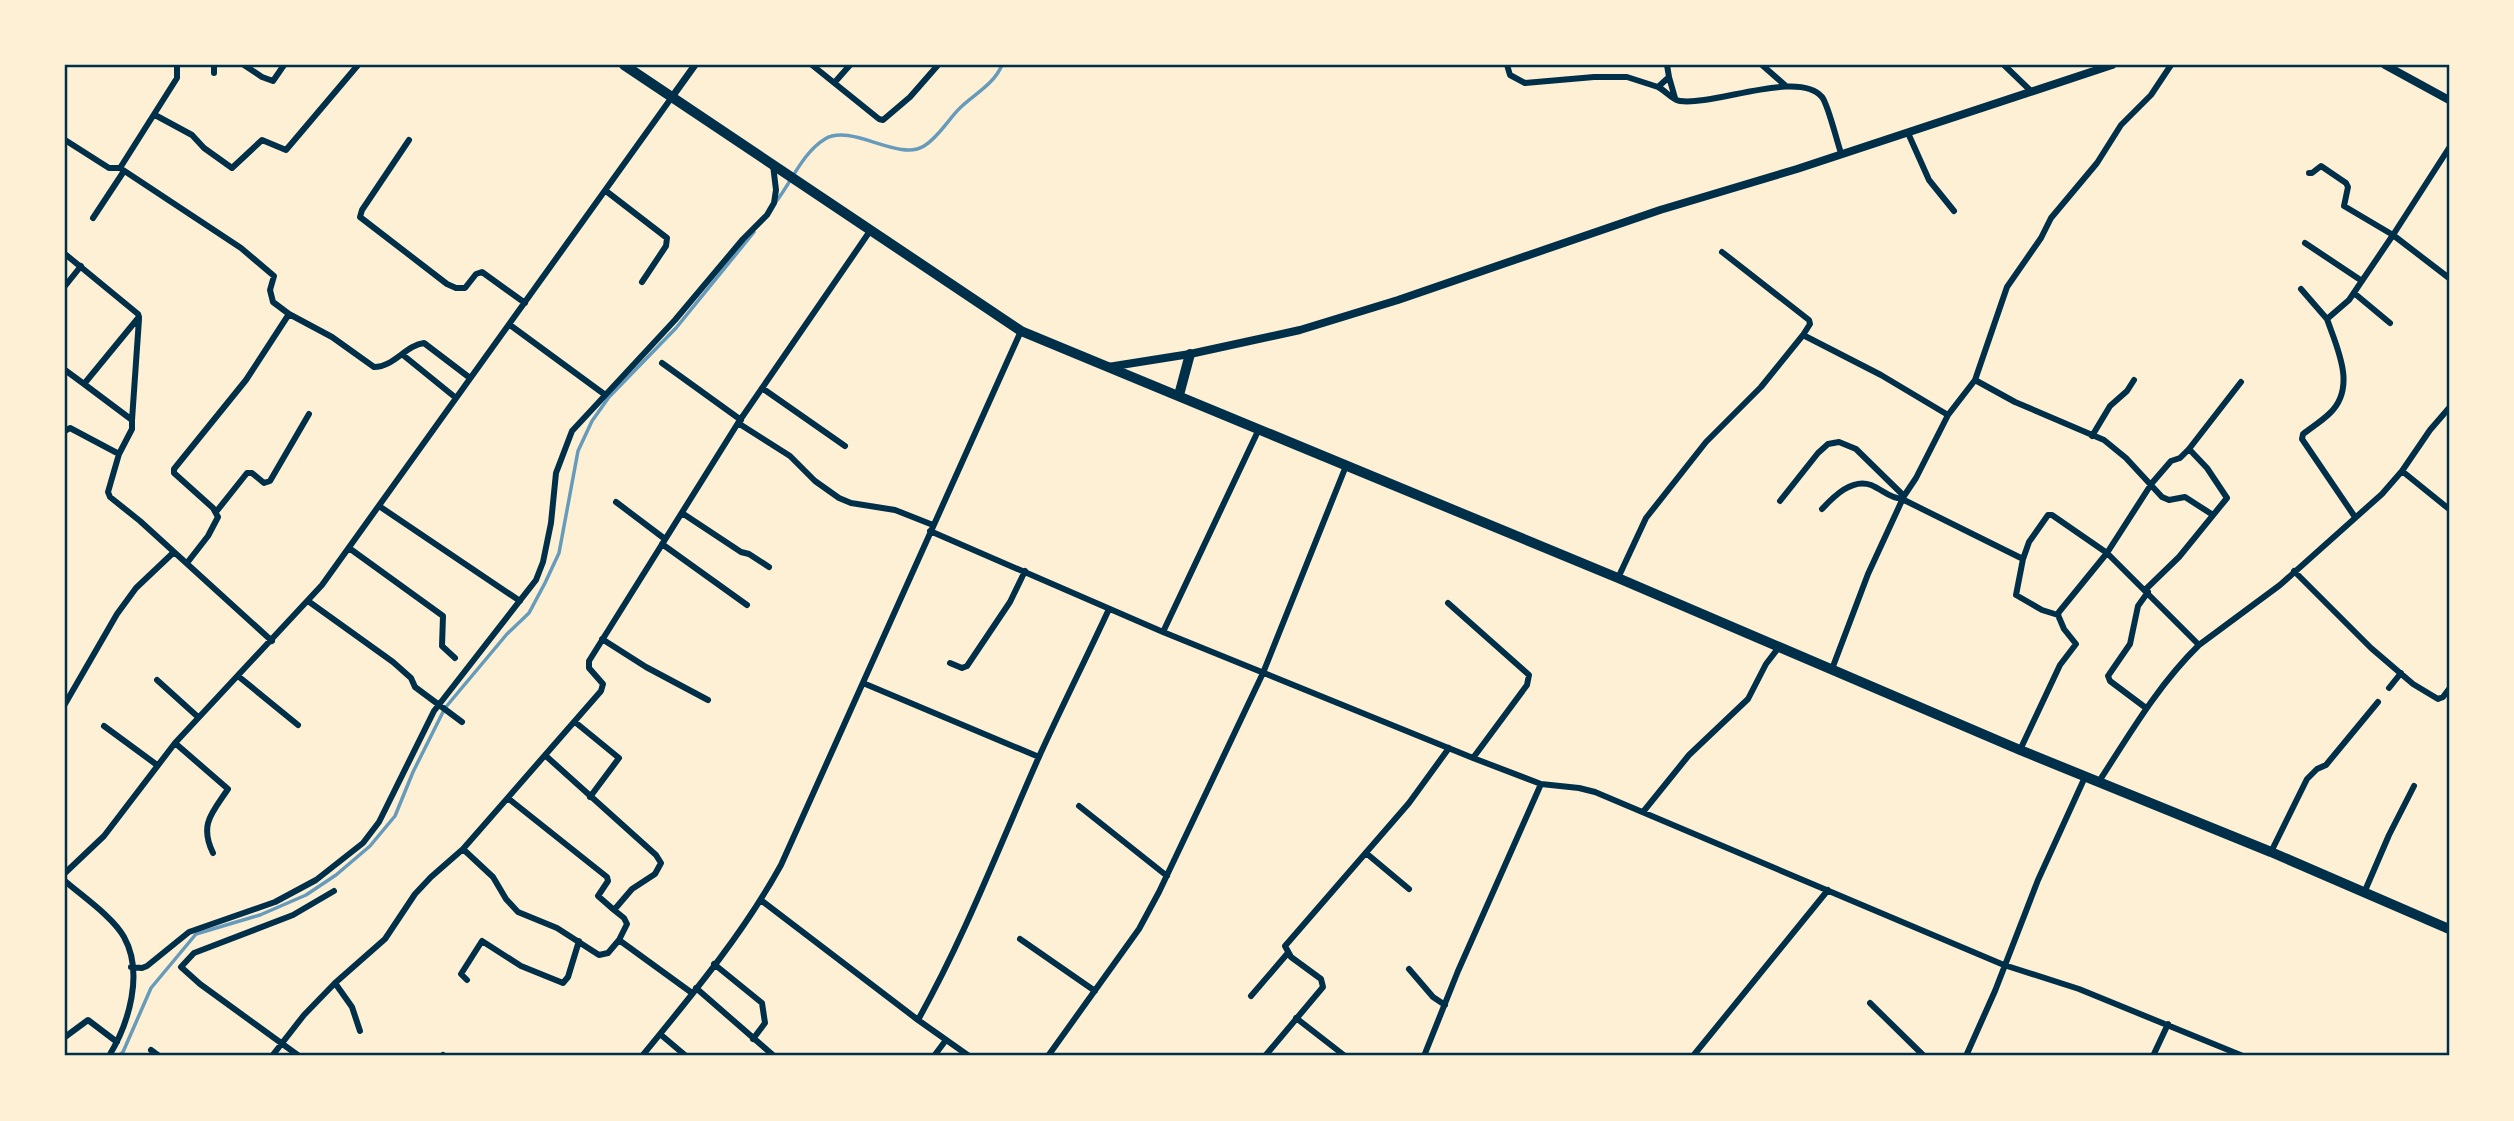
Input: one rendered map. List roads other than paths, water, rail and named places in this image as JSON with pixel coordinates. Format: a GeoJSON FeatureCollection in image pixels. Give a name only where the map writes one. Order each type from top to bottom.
{"type":"FeatureCollection","features":[{"type":"Feature","properties":{"kind":"highway"},"geometry":{"type":"LineString","coordinates":[[624,65],[1021,331],[1618,578],[2449,929]]}},
{"type":"Feature","properties":{"kind":"highway"},"geometry":{"type":"LineString","coordinates":[[1179,395],[1190,354]]}},
{"type":"Feature","properties":{"kind":"main road"},"geometry":{"type":"LineString","coordinates":[[1108,367],[1190,354],[1281,335],[1398,300],[1660,211],[2112,65]]}},
{"type":"Feature","properties":{"kind":"main road"},"geometry":{"type":"LineString","coordinates":[[2385,65],[2449,100]]}},
{"type":"Feature","properties":{"kind":"street"},"geometry":{"type":"LineString","coordinates":[[93,218],[177,78],[177,65]]}},
{"type":"Feature","properties":{"kind":"street"},"geometry":{"type":"LineString","coordinates":[[214,65],[214,73]]}},
{"type":"Feature","properties":{"kind":"street"},"geometry":{"type":"LineString","coordinates":[[244,65],[262,78],[273,81],[284,65]]}},
{"type":"Feature","properties":{"kind":"street"},"geometry":{"type":"LineString","coordinates":[[155,115],[192,135],[204,148],[232,167],[262,140],[286,150],[358,65]]}},
{"type":"Feature","properties":{"kind":"street"},"geometry":{"type":"LineString","coordinates":[[65,873],[104,836],[174,743],[308,601],[349,548],[695,65]]}},
{"type":"Feature","properties":{"kind":"street"},"geometry":{"type":"LineString","coordinates":[[811,65],[883,120],[910,97],[938,65]]}},
{"type":"Feature","properties":{"kind":"street"},"geometry":{"type":"LineString","coordinates":[[835,82],[850,65]]}},
{"type":"Feature","properties":{"kind":"street"},"geometry":{"type":"LineString","coordinates":[[1507,65],[1510,75],[1525,83],[1627,77],[1658,87],[1676,100],[1704,100],[1786,86],[1808,88],[1823,97],[1841,153]]}},
{"type":"Feature","properties":{"kind":"street"},"geometry":{"type":"LineString","coordinates":[[1667,65],[1676,100]]}},
{"type":"Feature","properties":{"kind":"street"},"geometry":{"type":"LineString","coordinates":[[1762,65],[1786,86]]}},
{"type":"Feature","properties":{"kind":"street"},"geometry":{"type":"LineString","coordinates":[[2004,65],[2032,92]]}},
{"type":"Feature","properties":{"kind":"street"},"geometry":{"type":"LineString","coordinates":[[1832,669],[1868,574],[1903,498],[1948,415],[1975,380],[2007,287],[2041,239],[2051,218],[2097,163],[2121,125],[2151,95],[2171,65]]}},
{"type":"Feature","properties":{"kind":"street"},"geometry":{"type":"LineString","coordinates":[[1658,87],[1669,77]]}},
{"type":"Feature","properties":{"kind":"street"},"geometry":{"type":"LineString","coordinates":[[1908,132],[1929,180],[1954,211]]}},
{"type":"Feature","properties":{"kind":"street"},"geometry":{"type":"LineString","coordinates":[[65,140],[109,167],[122,169],[241,248],[274,276],[270,290],[271,299],[289,314],[332,337],[374,367],[390,363],[418,343],[424,343],[470,378]]}},
{"type":"Feature","properties":{"kind":"street"},"geometry":{"type":"LineString","coordinates":[[409,140],[362,210],[360,218],[447,284],[466,288],[476,274],[482,272],[525,303]]}},
{"type":"Feature","properties":{"kind":"street"},"geometry":{"type":"LineString","coordinates":[[2327,320],[2340,310],[2354,293],[2449,148]]}},
{"type":"Feature","properties":{"kind":"street"},"geometry":{"type":"LineString","coordinates":[[131,967],[147,966],[194,929],[275,902],[316,880],[346,858],[374,831],[432,716],[536,580],[551,523],[554,482],[570,436],[604,394],[675,320],[743,239],[768,215],[774,203],[776,165]]}},
{"type":"Feature","properties":{"kind":"street"},"geometry":{"type":"LineString","coordinates":[[2309,173],[2321,166],[2346,183],[2348,187],[2344,206],[2393,235],[2449,278]]}},
{"type":"Feature","properties":{"kind":"street"},"geometry":{"type":"LineString","coordinates":[[606,191],[667,239],[666,246],[642,282]]}},
{"type":"Feature","properties":{"kind":"street"},"geometry":{"type":"LineString","coordinates":[[272,1056],[335,983],[385,939],[415,894],[463,849],[509,799],[603,687],[601,680],[589,668],[589,663],[603,639],[762,388],[870,231]]}},
{"type":"Feature","properties":{"kind":"street"},"geometry":{"type":"LineString","coordinates":[[2305,243],[2362,281]]}},
{"type":"Feature","properties":{"kind":"street"},"geometry":{"type":"LineString","coordinates":[[1618,578],[1646,518],[1706,442],[1760,387],[1810,324],[1809,320],[1722,252]]}},
{"type":"Feature","properties":{"kind":"street"},"geometry":{"type":"LineString","coordinates":[[65,254],[139,317],[132,429],[119,454],[108,495],[272,641]]}},
{"type":"Feature","properties":{"kind":"street"},"geometry":{"type":"LineString","coordinates":[[65,286],[81,265]]}},
{"type":"Feature","properties":{"kind":"street"},"geometry":{"type":"LineString","coordinates":[[2301,289],[2327,320],[2343,362],[2342,396],[2331,413],[2303,434],[2302,439],[2354,517]]}},
{"type":"Feature","properties":{"kind":"street"},"geometry":{"type":"LineString","coordinates":[[2354,293],[2390,323]]}},
{"type":"Feature","properties":{"kind":"street"},"geometry":{"type":"LineString","coordinates":[[187,563],[218,517],[216,512],[174,473],[174,469],[240,388],[289,314]]}},
{"type":"Feature","properties":{"kind":"street"},"geometry":{"type":"LineString","coordinates":[[84,384],[139,317]]}},
{"type":"Feature","properties":{"kind":"street"},"geometry":{"type":"LineString","coordinates":[[510,325],[604,394]]}},
{"type":"Feature","properties":{"kind":"street"},"geometry":{"type":"LineString","coordinates":[[642,1056],[762,901],[802,822],[1021,331]]}},
{"type":"Feature","properties":{"kind":"street"},"geometry":{"type":"LineString","coordinates":[[1803,335],[1881,375],[1948,415]]}},
{"type":"Feature","properties":{"kind":"street"},"geometry":{"type":"LineString","coordinates":[[403,355],[456,398]]}},
{"type":"Feature","properties":{"kind":"street"},"geometry":{"type":"LineString","coordinates":[[662,363],[790,456],[815,481],[839,498],[851,503],[895,510],[1109,609],[1263,673],[1541,784],[1595,792],[2004,965],[2079,989],[2243,1056]]}},
{"type":"Feature","properties":{"kind":"street"},"geometry":{"type":"LineString","coordinates":[[65,370],[132,420]]}},
{"type":"Feature","properties":{"kind":"street"},"geometry":{"type":"LineString","coordinates":[[1975,380],[2015,402],[2104,440],[2126,458],[2166,499],[2185,497],[2213,515]]}},
{"type":"Feature","properties":{"kind":"street"},"geometry":{"type":"LineString","coordinates":[[2092,436],[2112,403],[2127,391],[2134,380]]}},
{"type":"Feature","properties":{"kind":"street"},"geometry":{"type":"LineString","coordinates":[[2058,615],[2107,553],[2152,483],[2171,461],[2180,458],[2189,449],[2241,382]]}},
{"type":"Feature","properties":{"kind":"street"},"geometry":{"type":"LineString","coordinates":[[762,388],[845,446]]}},
{"type":"Feature","properties":{"kind":"street"},"geometry":{"type":"LineString","coordinates":[[2098,783],[2146,708],[2199,645],[2270,592],[2382,494],[2449,408]]}},
{"type":"Feature","properties":{"kind":"street"},"geometry":{"type":"LineString","coordinates":[[216,512],[247,473],[252,473],[264,483],[270,480],[309,414]]}},
{"type":"Feature","properties":{"kind":"street"},"geometry":{"type":"LineString","coordinates":[[65,431],[70,428],[119,454]]}},
{"type":"Feature","properties":{"kind":"street"},"geometry":{"type":"LineString","coordinates":[[1163,632],[1259,429]]}},
{"type":"Feature","properties":{"kind":"street"},"geometry":{"type":"LineString","coordinates":[[1780,501],[1818,453],[1828,443],[1839,442],[1856,449],[1903,498],[2023,559]]}},
{"type":"Feature","properties":{"kind":"street"},"geometry":{"type":"LineString","coordinates":[[2146,708],[2110,681],[2108,676],[2130,644],[2138,606],[2147,591],[2179,557],[2227,496],[2189,449]]}},
{"type":"Feature","properties":{"kind":"street"},"geometry":{"type":"LineString","coordinates":[[1048,1056],[1139,929],[1167,876],[1263,673],[1346,466]]}},
{"type":"Feature","properties":{"kind":"street"},"geometry":{"type":"LineString","coordinates":[[2402,471],[2449,509]]}},
{"type":"Feature","properties":{"kind":"street"},"geometry":{"type":"LineString","coordinates":[[1822,509],[1834,496],[1857,484],[1872,485],[1891,498],[1903,498]]}},
{"type":"Feature","properties":{"kind":"street"},"geometry":{"type":"LineString","coordinates":[[616,502],[747,605]]}},
{"type":"Feature","properties":{"kind":"street"},"geometry":{"type":"LineString","coordinates":[[379,506],[520,601]]}},
{"type":"Feature","properties":{"kind":"street"},"geometry":{"type":"LineString","coordinates":[[682,513],[741,552],[769,566]]}},
{"type":"Feature","properties":{"kind":"street"},"geometry":{"type":"LineString","coordinates":[[2020,750],[2060,665],[2076,644],[2064,629],[2058,615],[2042,610],[2016,595],[2023,559],[2039,526],[2048,515],[2055,517],[2107,553],[2199,645]]}},
{"type":"Feature","properties":{"kind":"street"},"geometry":{"type":"LineString","coordinates":[[349,548],[443,617],[442,646],[455,658]]}},
{"type":"Feature","properties":{"kind":"street"},"geometry":{"type":"LineString","coordinates":[[65,704],[92,653],[117,614],[136,588],[174,552]]}},
{"type":"Feature","properties":{"kind":"street"},"geometry":{"type":"LineString","coordinates":[[950,663],[962,668],[967,666],[1010,602],[1025,571]]}},
{"type":"Feature","properties":{"kind":"street"},"geometry":{"type":"LineString","coordinates":[[2294,571],[2363,640],[2431,697],[2443,697],[2449,689]]}},
{"type":"Feature","properties":{"kind":"street"},"geometry":{"type":"LineString","coordinates":[[308,601],[393,662],[411,678],[415,687],[462,722]]}},
{"type":"Feature","properties":{"kind":"street"},"geometry":{"type":"LineString","coordinates":[[1448,603],[1529,675],[1527,685],[1473,758]]}},
{"type":"Feature","properties":{"kind":"street"},"geometry":{"type":"LineString","coordinates":[[918,1020],[970,917],[1039,757],[1109,609]]}},
{"type":"Feature","properties":{"kind":"street"},"geometry":{"type":"LineString","coordinates":[[603,639],[646,667],[708,699]]}},
{"type":"Feature","properties":{"kind":"street"},"geometry":{"type":"LineString","coordinates":[[1643,812],[1689,755],[1753,692],[1766,664],[1779,647]]}},
{"type":"Feature","properties":{"kind":"street"},"geometry":{"type":"LineString","coordinates":[[2389,688],[2401,673]]}},
{"type":"Feature","properties":{"kind":"street"},"geometry":{"type":"LineString","coordinates":[[238,676],[298,725]]}},
{"type":"Feature","properties":{"kind":"street"},"geometry":{"type":"LineString","coordinates":[[157,680],[198,717]]}},
{"type":"Feature","properties":{"kind":"street"},"geometry":{"type":"LineString","coordinates":[[863,683],[1039,757]]}},
{"type":"Feature","properties":{"kind":"street"},"geometry":{"type":"LineString","coordinates":[[2271,852],[2307,779],[2312,772],[2326,765],[2378,702]]}},
{"type":"Feature","properties":{"kind":"street"},"geometry":{"type":"LineString","coordinates":[[575,722],[619,758],[590,797]]}},
{"type":"Feature","properties":{"kind":"street"},"geometry":{"type":"LineString","coordinates":[[104,726],[157,765]]}},
{"type":"Feature","properties":{"kind":"street"},"geometry":{"type":"LineString","coordinates":[[174,743],[228,789],[207,823],[206,839],[214,853]]}},
{"type":"Feature","properties":{"kind":"street"},"geometry":{"type":"LineString","coordinates":[[1265,1056],[1323,988],[1321,979],[1287,954],[1285,946],[1409,803],[1449,748]]}},
{"type":"Feature","properties":{"kind":"street"},"geometry":{"type":"LineString","coordinates":[[546,756],[656,855],[661,863],[655,874],[632,888],[614,910]]}},
{"type":"Feature","properties":{"kind":"street"},"geometry":{"type":"LineString","coordinates":[[1966,1056],[2038,880],[2085,777]]}},
{"type":"Feature","properties":{"kind":"street"},"geometry":{"type":"LineString","coordinates":[[1424,1056],[1541,784]]}},
{"type":"Feature","properties":{"kind":"street"},"geometry":{"type":"LineString","coordinates":[[2364,893],[2414,786]]}},
{"type":"Feature","properties":{"kind":"street"},"geometry":{"type":"LineString","coordinates":[[463,849],[493,877],[506,899],[519,912],[542,921],[599,955],[608,953],[627,924],[624,918],[598,896],[608,881],[607,877],[509,799]]}},
{"type":"Feature","properties":{"kind":"street"},"geometry":{"type":"LineString","coordinates":[[1079,806],[1167,876]]}},
{"type":"Feature","properties":{"kind":"street"},"geometry":{"type":"LineString","coordinates":[[1366,853],[1409,890]]}},
{"type":"Feature","properties":{"kind":"street"},"geometry":{"type":"LineString","coordinates":[[65,881],[116,927],[128,947],[131,1002],[117,1042],[109,1056]]}},
{"type":"Feature","properties":{"kind":"street"},"geometry":{"type":"LineString","coordinates":[[1693,1056],[1828,890]]}},
{"type":"Feature","properties":{"kind":"street"},"geometry":{"type":"LineString","coordinates":[[299,1056],[183,971],[182,964],[194,953],[293,915],[334,891]]}},
{"type":"Feature","properties":{"kind":"street"},"geometry":{"type":"LineString","coordinates":[[762,901],[969,1056]]}},
{"type":"Feature","properties":{"kind":"street"},"geometry":{"type":"LineString","coordinates":[[1020,939],[1095,991]]}},
{"type":"Feature","properties":{"kind":"street"},"geometry":{"type":"LineString","coordinates":[[619,940],[694,990],[774,1056]]}},
{"type":"Feature","properties":{"kind":"street"},"geometry":{"type":"LineString","coordinates":[[467,980],[461,974],[482,941],[521,966],[563,983],[568,977],[579,941]]}},
{"type":"Feature","properties":{"kind":"street"},"geometry":{"type":"LineString","coordinates":[[1251,996],[1287,954]]}},
{"type":"Feature","properties":{"kind":"street"},"geometry":{"type":"LineString","coordinates":[[714,964],[762,1003],[765,1023],[753,1039]]}},
{"type":"Feature","properties":{"kind":"street"},"geometry":{"type":"LineString","coordinates":[[1409,969],[1433,997],[1445,1005]]}},
{"type":"Feature","properties":{"kind":"street"},"geometry":{"type":"LineString","coordinates":[[335,983],[352,1007],[360,1031]]}},
{"type":"Feature","properties":{"kind":"street"},"geometry":{"type":"LineString","coordinates":[[1870,1003],[1924,1056]]}},
{"type":"Feature","properties":{"kind":"street"},"geometry":{"type":"LineString","coordinates":[[1296,1018],[1345,1056]]}},
{"type":"Feature","properties":{"kind":"street"},"geometry":{"type":"LineString","coordinates":[[65,1037],[88,1020],[117,1042]]}},
{"type":"Feature","properties":{"kind":"street"},"geometry":{"type":"LineString","coordinates":[[2153,1056],[2168,1024]]}},
{"type":"Feature","properties":{"kind":"street"},"geometry":{"type":"LineString","coordinates":[[660,1034],[686,1056]]}},
{"type":"Feature","properties":{"kind":"street"},"geometry":{"type":"LineString","coordinates":[[933,1056],[946,1040]]}},
{"type":"Feature","properties":{"kind":"street"},"geometry":{"type":"LineString","coordinates":[[151,1050],[159,1056]]}},
{"type":"Feature","properties":{"kind":"waterway"},"geometry":{"type":"LineString","coordinates":[[775,203],[803,160],[825,139],[836,135],[861,138],[902,149],[914,150],[924,146],[961,107],[989,83],[1002,65]]}},
{"type":"Feature","properties":{"kind":"waterway"},"geometry":{"type":"LineString","coordinates":[[118,1056],[123,1052],[151,988],[196,934],[260,915],[306,895],[336,875],[370,846],[395,816],[413,772],[445,708],[507,634],[529,613],[545,583],[559,553],[578,451],[592,421],[609,397],[676,328],[754,232]]}}]}
